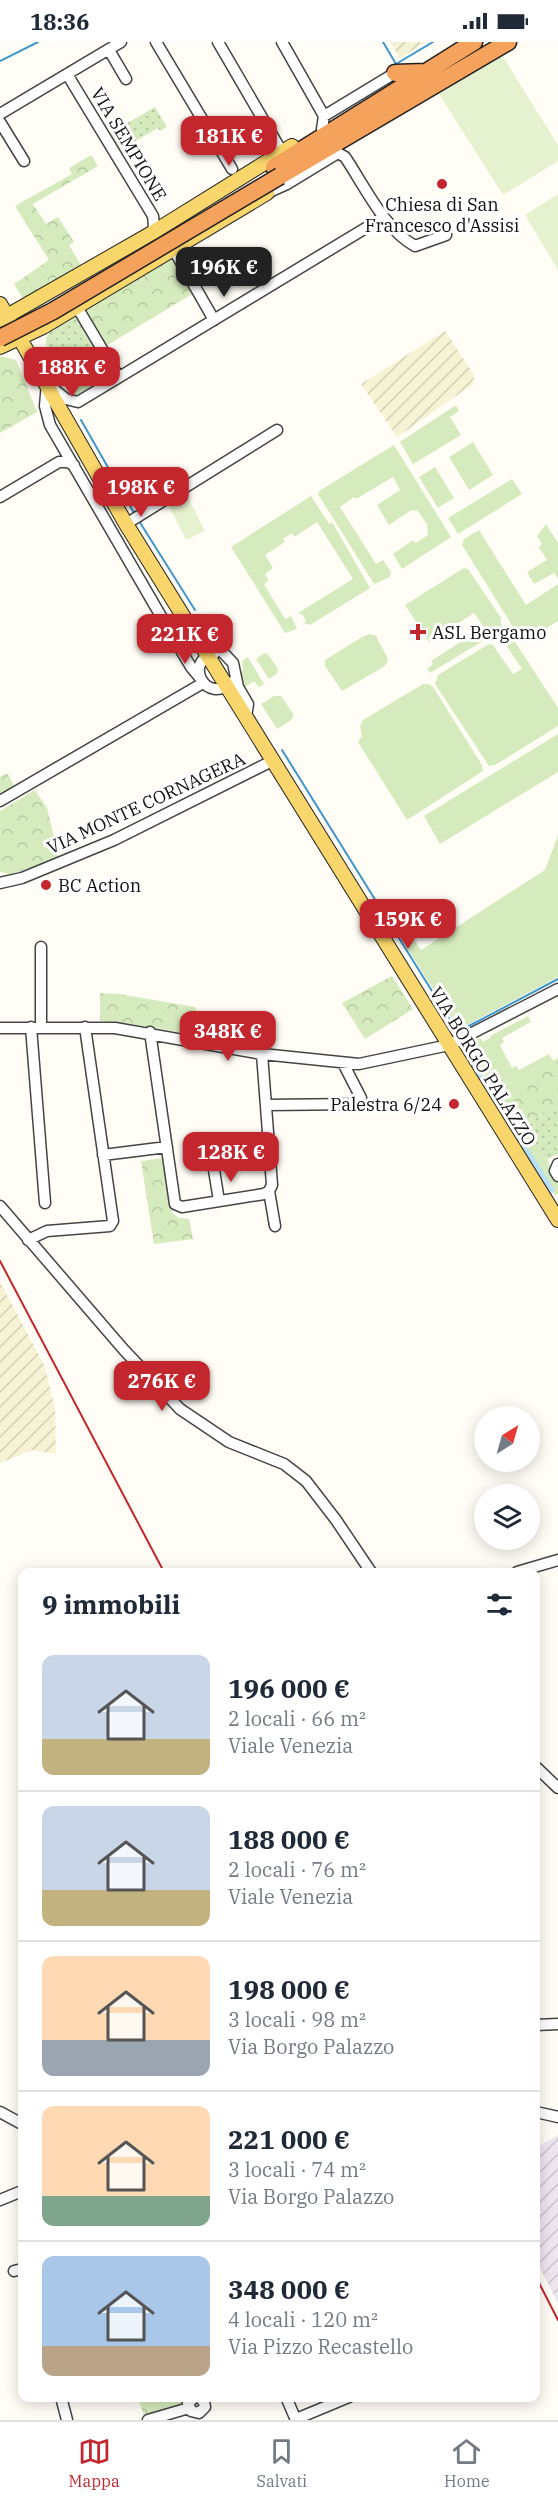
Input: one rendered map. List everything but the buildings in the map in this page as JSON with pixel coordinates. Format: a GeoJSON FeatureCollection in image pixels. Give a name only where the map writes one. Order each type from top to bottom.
{"type":"FeatureCollection","features":[{"type":"Feature","properties":{"kind":"highway"},"geometry":{"type":"LineString","coordinates":[[0,337],[62,305],[474,42]]}},
{"type":"Feature","properties":{"kind":"highway"},"geometry":{"type":"LineString","coordinates":[[267,193],[300,165],[508,42]]}},
{"type":"Feature","properties":{"kind":"highway"},"geometry":{"type":"LineString","coordinates":[[395,73],[425,72]]}},
{"type":"Feature","properties":{"kind":"highway"},"geometry":{"type":"LineString","coordinates":[[323,122],[390,95]]}},
{"type":"Feature","properties":{"kind":"highway"},"geometry":{"type":"LineString","coordinates":[[4,321],[48,303],[279,165],[300,165]]}},
{"type":"Feature","properties":{"kind":"main road"},"geometry":{"type":"LineString","coordinates":[[0,337],[8,329],[4,321],[152,233],[279,165],[323,122]]}},
{"type":"Feature","properties":{"kind":"main road"},"geometry":{"type":"LineString","coordinates":[[0,348],[77,308],[267,193]]}},
{"type":"Feature","properties":{"kind":"main road","name":"VIA BORGO PALAZZO"},"geometry":{"type":"LineString","coordinates":[[0,304],[4,321],[21,338],[81,450],[126,524],[558,1220]]}},
{"type":"Feature","properties":{"kind":"main road"},"geometry":{"type":"LineString","coordinates":[[33,359],[43,327]]}},
{"type":"Feature","properties":{"kind":"street"},"geometry":{"type":"LineString","coordinates":[[0,114],[122,42]]}},
{"type":"Feature","properties":{"kind":"street"},"geometry":{"type":"LineString","coordinates":[[156,42],[232,169]]}},
{"type":"Feature","properties":{"kind":"street"},"geometry":{"type":"LineString","coordinates":[[218,42],[279,165]]}},
{"type":"Feature","properties":{"kind":"street"},"geometry":{"type":"LineString","coordinates":[[282,42],[323,122],[395,73]]}},
{"type":"Feature","properties":{"kind":"street"},"geometry":{"type":"LineString","coordinates":[[109,50],[126,79]]}},
{"type":"Feature","properties":{"kind":"street","name":"VIA SEMPIONE"},"geometry":{"type":"LineString","coordinates":[[67,74],[153,216],[152,233]]}},
{"type":"Feature","properties":{"kind":"street"},"geometry":{"type":"LineString","coordinates":[[0,123],[24,161]]}},
{"type":"Feature","properties":{"kind":"street"},"geometry":{"type":"LineString","coordinates":[[267,193],[287,184],[335,154],[341,154],[384,217],[409,243],[415,246],[446,235]]}},
{"type":"Feature","properties":{"kind":"street"},"geometry":{"type":"LineString","coordinates":[[47,383],[66,399],[78,402],[384,217]]}},
{"type":"Feature","properties":{"kind":"street"},"geometry":{"type":"LineString","coordinates":[[174,250],[214,320]]}},
{"type":"Feature","properties":{"kind":"street"},"geometry":{"type":"LineString","coordinates":[[77,308],[118,376]]}},
{"type":"Feature","properties":{"kind":"street"},"geometry":{"type":"LineString","coordinates":[[47,383],[45,406],[50,425],[162,618],[202,681],[214,689],[227,686],[235,670]]}},
{"type":"Feature","properties":{"kind":"street"},"geometry":{"type":"LineString","coordinates":[[126,524],[277,430]]}},
{"type":"Feature","properties":{"kind":"street"},"geometry":{"type":"LineString","coordinates":[[0,497],[59,462],[74,465]]}},
{"type":"Feature","properties":{"kind":"street","name":"VIA BORGO PALAZZO"},"geometry":{"type":"LineString","coordinates":[[187,623],[212,641],[231,660],[238,687],[248,704],[246,717]]}},
{"type":"Feature","properties":{"kind":"street"},"geometry":{"type":"LineString","coordinates":[[202,681],[199,667],[208,655],[216,653],[225,655]]}},
{"type":"Feature","properties":{"kind":"street"},"geometry":{"type":"LineString","coordinates":[[0,801],[202,681]]}},
{"type":"Feature","properties":{"kind":"street","name":"VIA MONTE CORNAGERA"},"geometry":{"type":"LineString","coordinates":[[0,883],[22,878],[136,830],[272,761]]}},
{"type":"Feature","properties":{"kind":"street"},"geometry":{"type":"LineString","coordinates":[[41,947],[36,1027],[45,1203]]}},
{"type":"Feature","properties":{"kind":"street"},"geometry":{"type":"LineString","coordinates":[[0,1028],[116,1028],[150,1032],[262,1054],[359,1064],[449,1046],[558,989]]}},
{"type":"Feature","properties":{"kind":"street"},"geometry":{"type":"LineString","coordinates":[[28,1240],[47,1231],[112,1224],[85,1027]]}},
{"type":"Feature","properties":{"kind":"street"},"geometry":{"type":"LineString","coordinates":[[150,1032],[174,1200],[178,1206],[182,1207],[264,1194],[269,1191],[272,1185],[262,1054]]}},
{"type":"Feature","properties":{"kind":"street"},"geometry":{"type":"LineString","coordinates":[[266,1105],[358,1104],[361,1098],[343,1063]]}},
{"type":"Feature","properties":{"kind":"street"},"geometry":{"type":"LineString","coordinates":[[103,1155],[167,1147]]}},
{"type":"Feature","properties":{"kind":"street"},"geometry":{"type":"LineString","coordinates":[[558,1164],[555,1171],[558,1176]]}},
{"type":"Feature","properties":{"kind":"street"},"geometry":{"type":"LineString","coordinates":[[214,1170],[219,1201]]}},
{"type":"Feature","properties":{"kind":"street"},"geometry":{"type":"LineString","coordinates":[[269,1191],[274,1226]]}},
{"type":"Feature","properties":{"kind":"street"},"geometry":{"type":"LineString","coordinates":[[0,1206],[124,1350],[180,1409],[229,1442],[284,1464],[306,1481],[336,1520],[367,1568]]}},
{"type":"Feature","properties":{"kind":"street"},"geometry":{"type":"LineString","coordinates":[[531,1568],[558,1560]]}},
{"type":"Feature","properties":{"kind":"street"},"geometry":{"type":"LineString","coordinates":[[540,1771],[558,1788]]}},
{"type":"Feature","properties":{"kind":"street"},"geometry":{"type":"LineString","coordinates":[[540,2025],[558,2024]]}},
{"type":"Feature","properties":{"kind":"street"},"geometry":{"type":"LineString","coordinates":[[0,2112],[18,2122]]}},
{"type":"Feature","properties":{"kind":"street"},"geometry":{"type":"LineString","coordinates":[[540,2113],[558,2117]]}},
{"type":"Feature","properties":{"kind":"street"},"geometry":{"type":"LineString","coordinates":[[0,2200],[18,2193]]}},
{"type":"Feature","properties":{"kind":"street"},"geometry":{"type":"LineString","coordinates":[[62,2402],[67,2420]]}},
{"type":"Feature","properties":{"kind":"street"},"geometry":{"type":"LineString","coordinates":[[189,2408],[190,2402]]}},
{"type":"Feature","properties":{"kind":"street"},"geometry":{"type":"LineString","coordinates":[[288,2402],[296,2420],[337,2402]]}},
{"type":"Feature","properties":{"kind":"street"},"geometry":{"type":"LineString","coordinates":[[189,2408],[201,2416]]}},
{"type":"Feature","properties":{"kind":"street"},"geometry":{"type":"LineString","coordinates":[[148,2420],[189,2408]]}},
{"type":"Feature","properties":{"kind":"shaded area"},"geometry":{"type":"Polygon","coordinates":[[[390,42],[426,42],[400,58],[390,42]]]}},
{"type":"Feature","properties":{"kind":"shaded area"},"geometry":{"type":"Polygon","coordinates":[[[445,331],[474,375],[473,384],[397,437],[361,384],[445,331]]]}},
{"type":"Feature","properties":{"kind":"shaded area"},"geometry":{"type":"Polygon","coordinates":[[[0,1282],[45,1367],[55,1409],[56,1454],[32,1450],[0,1463],[0,1282]]]}},
{"type":"Feature","properties":{"kind":"shaded area"},"geometry":{"type":"Polygon","coordinates":[[[558,2135],[558,2303],[540,2268],[540,2146],[558,2135]]]}},
{"type":"Feature","properties":{"kind":"green space"},"geometry":{"type":"Polygon","coordinates":[[[502,55],[558,145],[558,161],[503,195],[439,94],[502,55]]]}},
{"type":"Feature","properties":{"kind":"green space"},"geometry":{"type":"Polygon","coordinates":[[[155,107],[167,127],[160,131],[158,128],[120,150],[110,133],[155,107]]]}},
{"type":"Feature","properties":{"kind":"green space"},"geometry":{"type":"Polygon","coordinates":[[[91,155],[98,166],[33,204],[46,224],[58,217],[74,242],[69,245],[81,265],[24,300],[14,284],[49,260],[15,206],[72,174],[69,168],[91,155]]]}},
{"type":"Feature","properties":{"kind":"green space"},"geometry":{"type":"Polygon","coordinates":[[[558,194],[558,270],[525,215],[558,194]]]}},
{"type":"Feature","properties":{"kind":"green space"},"geometry":{"type":"Polygon","coordinates":[[[171,256],[194,293],[104,347],[82,310],[171,256]]]}},
{"type":"Feature","properties":{"kind":"green space"},"geometry":{"type":"Polygon","coordinates":[[[75,316],[99,355],[84,364],[96,384],[91,386],[79,367],[64,376],[46,344],[51,330],[75,316]]]}},
{"type":"Feature","properties":{"kind":"green space"},"geometry":{"type":"Polygon","coordinates":[[[0,356],[16,360],[37,412],[0,433],[0,356]]]}},
{"type":"Feature","properties":{"kind":"green space"},"geometry":{"type":"Polygon","coordinates":[[[79,367],[91,386],[76,396],[64,376],[79,367]]]}},
{"type":"Feature","properties":{"kind":"green space"},"geometry":{"type":"Polygon","coordinates":[[[456,405],[459,411],[450,417],[461,435],[413,464],[400,442],[456,405]]]}},
{"type":"Feature","properties":{"kind":"green space"},"geometry":{"type":"Polygon","coordinates":[[[473,442],[493,475],[469,490],[449,457],[473,442]]]}},
{"type":"Feature","properties":{"kind":"green space"},"geometry":{"type":"Polygon","coordinates":[[[394,445],[451,537],[402,569],[393,554],[413,540],[416,543],[428,535],[427,524],[417,510],[410,511],[389,525],[377,505],[400,490],[393,477],[356,499],[354,497],[340,507],[376,564],[383,560],[391,572],[390,577],[374,584],[318,494],[319,491],[394,445]]]}},
{"type":"Feature","properties":{"kind":"green space"},"geometry":{"type":"Polygon","coordinates":[[[435,467],[454,498],[438,508],[419,477],[435,467]]]}},
{"type":"Feature","properties":{"kind":"green space"},"geometry":{"type":"Polygon","coordinates":[[[512,479],[522,494],[458,534],[448,518],[512,479]]]}},
{"type":"Feature","properties":{"kind":"green space"},"geometry":{"type":"Polygon","coordinates":[[[187,495],[205,531],[186,540],[168,504],[187,495]]]}},
{"type":"Feature","properties":{"kind":"green space"},"geometry":{"type":"Polygon","coordinates":[[[311,496],[329,524],[332,522],[370,588],[310,625],[304,623],[306,621],[302,614],[298,613],[353,579],[317,522],[294,537],[292,533],[283,539],[285,542],[265,555],[273,568],[265,574],[269,580],[264,584],[285,619],[291,616],[297,629],[285,633],[231,547],[311,496]]]}},
{"type":"Feature","properties":{"kind":"green space"},"geometry":{"type":"Polygon","coordinates":[[[546,524],[558,543],[558,579],[554,573],[534,584],[527,572],[547,560],[539,547],[542,544],[537,536],[546,524]]]}},
{"type":"Feature","properties":{"kind":"green space"},"geometry":{"type":"Polygon","coordinates":[[[479,530],[526,605],[558,584],[558,621],[523,643],[462,545],[464,539],[479,530]]]}},
{"type":"Feature","properties":{"kind":"green space"},"geometry":{"type":"Polygon","coordinates":[[[464,568],[468,569],[501,618],[501,630],[430,673],[427,669],[433,664],[431,661],[484,627],[474,613],[429,642],[405,605],[464,568]]]}},
{"type":"Feature","properties":{"kind":"green space"},"geometry":{"type":"Polygon","coordinates":[[[508,631],[558,708],[558,726],[495,765],[489,766],[435,684],[438,675],[489,644],[493,645],[513,674],[522,669],[502,639],[508,631]]]}},
{"type":"Feature","properties":{"kind":"green space"},"geometry":{"type":"Polygon","coordinates":[[[370,634],[376,636],[388,659],[385,666],[342,691],[325,666],[325,660],[370,634]]]}},
{"type":"Feature","properties":{"kind":"green space"},"geometry":{"type":"Polygon","coordinates":[[[264,653],[268,654],[278,669],[277,674],[269,679],[256,659],[264,653]]]}},
{"type":"Feature","properties":{"kind":"green space"},"geometry":{"type":"Polygon","coordinates":[[[248,657],[264,684],[259,687],[254,681],[245,687],[239,677],[243,669],[242,661],[248,657]]]}},
{"type":"Feature","properties":{"kind":"green space"},"geometry":{"type":"Polygon","coordinates":[[[423,684],[433,687],[482,765],[483,771],[407,820],[358,742],[362,736],[360,726],[363,720],[423,684]]]}},
{"type":"Feature","properties":{"kind":"green space"},"geometry":{"type":"Polygon","coordinates":[[[274,696],[281,696],[294,715],[290,721],[277,729],[261,704],[274,696]]]}},
{"type":"Feature","properties":{"kind":"green space"},"geometry":{"type":"Polygon","coordinates":[[[558,734],[558,772],[440,844],[424,816],[558,734]]]}},
{"type":"Feature","properties":{"kind":"green space"},"geometry":{"type":"Polygon","coordinates":[[[7,773],[15,787],[0,796],[0,777],[7,773]]]}},
{"type":"Feature","properties":{"kind":"green space"},"geometry":{"type":"Polygon","coordinates":[[[35,790],[47,808],[59,858],[11,874],[0,872],[0,811],[35,790]]]}},
{"type":"Feature","properties":{"kind":"green space"},"geometry":{"type":"Polygon","coordinates":[[[558,835],[558,977],[467,1025],[452,1019],[379,903],[387,899],[421,950],[545,870],[558,835]]]}},
{"type":"Feature","properties":{"kind":"green space"},"geometry":{"type":"Polygon","coordinates":[[[392,976],[413,1009],[365,1039],[342,1003],[392,976]]]}},
{"type":"Feature","properties":{"kind":"green space"},"geometry":{"type":"Polygon","coordinates":[[[100,993],[195,1007],[203,1036],[100,1020],[100,993]]]}},
{"type":"Feature","properties":{"kind":"green space"},"geometry":{"type":"Polygon","coordinates":[[[528,1016],[531,1022],[502,1038],[504,1042],[500,1045],[512,1068],[516,1066],[519,1070],[549,1054],[553,1061],[505,1086],[558,1179],[558,1194],[555,1195],[467,1053],[469,1045],[475,1040],[480,1038],[483,1042],[528,1016]]]}},
{"type":"Feature","properties":{"kind":"green space"},"geometry":{"type":"Polygon","coordinates":[[[558,1058],[558,1105],[525,1123],[505,1086],[558,1058]]]}},
{"type":"Feature","properties":{"kind":"green space"},"geometry":{"type":"Polygon","coordinates":[[[558,1105],[558,1154],[546,1160],[525,1123],[558,1105]]]}},
{"type":"Feature","properties":{"kind":"green space"},"geometry":{"type":"Polygon","coordinates":[[[163,1158],[172,1213],[179,1218],[189,1219],[193,1239],[154,1244],[141,1161],[163,1158]]]}},
{"type":"Feature","properties":{"kind":"green space"},"geometry":{"type":"Polygon","coordinates":[[[140,2402],[182,2402],[181,2405],[144,2416],[140,2402]]]}},
{"type":"Feature","properties":{"kind":"waterway"},"geometry":{"type":"LineString","coordinates":[[0,61],[38,42]]}},
{"type":"Feature","properties":{"kind":"waterway"},"geometry":{"type":"LineString","coordinates":[[383,42],[396,64],[433,42]]}},
{"type":"Feature","properties":{"kind":"waterway"},"geometry":{"type":"LineString","coordinates":[[81,420],[134,513]]}},
{"type":"Feature","properties":{"kind":"waterway"},"geometry":{"type":"LineString","coordinates":[[139,521],[195,610]]}},
{"type":"Feature","properties":{"kind":"waterway"},"geometry":{"type":"LineString","coordinates":[[282,750],[450,1020],[467,1027],[558,979]]}},
{"type":"Feature","properties":{"kind":"waterway"},"geometry":{"type":"LineString","coordinates":[[469,1063],[550,1190]]}},
{"type":"Feature","properties":{"kind":"railway"},"geometry":{"type":"LineString","coordinates":[[0,1261],[162,1568]]}},
{"type":"Feature","properties":{"kind":"railway"},"geometry":{"type":"LineString","coordinates":[[540,2285],[558,2320]]}},
{"type":"Feature","properties":{"kind":"place","name":"Chiesa di San Francesco d'Assisi"},"geometry":{"type":"Point","coordinates":[442,184]}},
{"type":"Feature","properties":{"kind":"place","name":"ASL Bergamo"},"geometry":{"type":"Point","coordinates":[418,632]}},
{"type":"Feature","properties":{"kind":"place","name":"BC Action"},"geometry":{"type":"Point","coordinates":[46,885]}},
{"type":"Feature","properties":{"kind":"place","name":"Palestra 6/24"},"geometry":{"type":"Point","coordinates":[454,1104]}}]}
